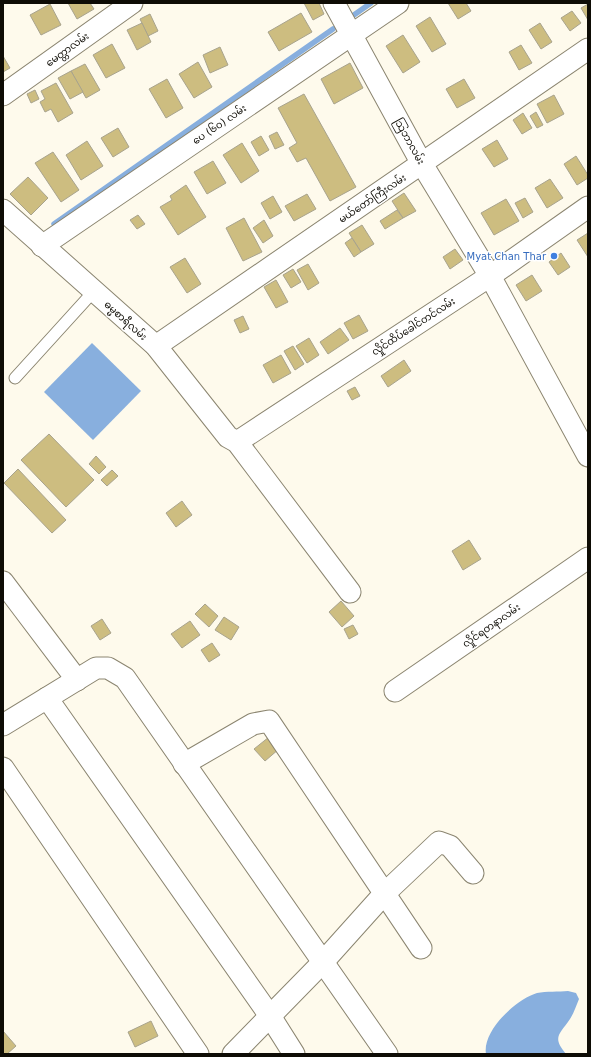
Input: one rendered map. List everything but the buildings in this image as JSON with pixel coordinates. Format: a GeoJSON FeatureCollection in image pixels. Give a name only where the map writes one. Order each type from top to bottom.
{"type":"FeatureCollection","features":[{"type":"Feature","properties":{"kind":"street","name":"မေတ္တာလမ်း"},"geometry":{"type":"LineString","coordinates":[[3,95],[132,3]]}},
{"type":"Feature","properties":{"kind":"street","name":"သြဘာလမ်း"},"geometry":{"type":"LineString","coordinates":[[334,3],[422,164],[490,276],[588,456]]}},
{"type":"Feature","properties":{"kind":"street","name":"ပေ (၆၀) လမ်း"},"geometry":{"type":"LineString","coordinates":[[42,246],[222,121],[398,3]]}},
{"type":"Feature","properties":{"kind":"street","name":"မယ်တော်ကြီးလမ်း"},"geometry":{"type":"LineString","coordinates":[[156,346],[588,49]]}},
{"type":"Feature","properties":{"kind":"street","name":"လှိုင်ထိပ်ခေါင်တင်လမ်း"},"geometry":{"type":"LineString","coordinates":[[237,442],[490,276],[588,207]]}},
{"type":"Feature","properties":{"kind":"street","name":"ဓမ္မစာရီလမ်း"},"geometry":{"type":"LineString","coordinates":[[3,210],[156,346],[228,437],[237,442],[350,592]]}},
{"type":"Feature","properties":{"kind":"street","name":"လှိုင်ရတနာလမ်း"},"geometry":{"type":"LineString","coordinates":[[395,691],[588,558]]}},
{"type":"Feature","properties":{"kind":"street"},"geometry":{"type":"LineString","coordinates":[[3,582],[77,680]]}},
{"type":"Feature","properties":{"kind":"street"},"geometry":{"type":"LineString","coordinates":[[3,725],[96,668],[108,668],[125,678],[387,1054]]}},
{"type":"Feature","properties":{"kind":"street"},"geometry":{"type":"LineString","coordinates":[[47,698],[270,1016],[294,1054]]}},
{"type":"Feature","properties":{"kind":"street"},"geometry":{"type":"LineString","coordinates":[[184,764],[253,724],[269,722],[421,948]]}},
{"type":"Feature","properties":{"kind":"street"},"geometry":{"type":"LineString","coordinates":[[3,768],[198,1054]]}},
{"type":"Feature","properties":{"kind":"street"},"geometry":{"type":"LineString","coordinates":[[233,1054],[323,962],[384,894],[439,842],[450,846],[473,873]]}},
{"type":"Feature","properties":{"kind":"lane"},"geometry":{"type":"LineString","coordinates":[[15,378],[94,291]]}},
{"type":"Feature","properties":{"kind":"water"},"geometry":{"type":"Polygon","coordinates":[[[92,343],[141,391],[93,440],[44,392],[92,343]]]}},
{"type":"Feature","properties":{"kind":"water"},"geometry":{"type":"Polygon","coordinates":[[[568,991],[576,993],[579,999],[574,1012],[560,1033],[558,1040],[566,1054],[486,1054],[486,1045],[495,1026],[502,1017],[520,1002],[537,993],[568,991]]]}},
{"type":"Feature","properties":{"kind":"waterway"},"geometry":{"type":"LineString","coordinates":[[351,17],[371,3]]}},
{"type":"Feature","properties":{"kind":"waterway"},"geometry":{"type":"LineString","coordinates":[[54,224],[333,29]]}},
{"type":"Feature","properties":{"kind":"place","name":"Myat Chan Thar"},"geometry":{"type":"Point","coordinates":[554,256]}}]}
